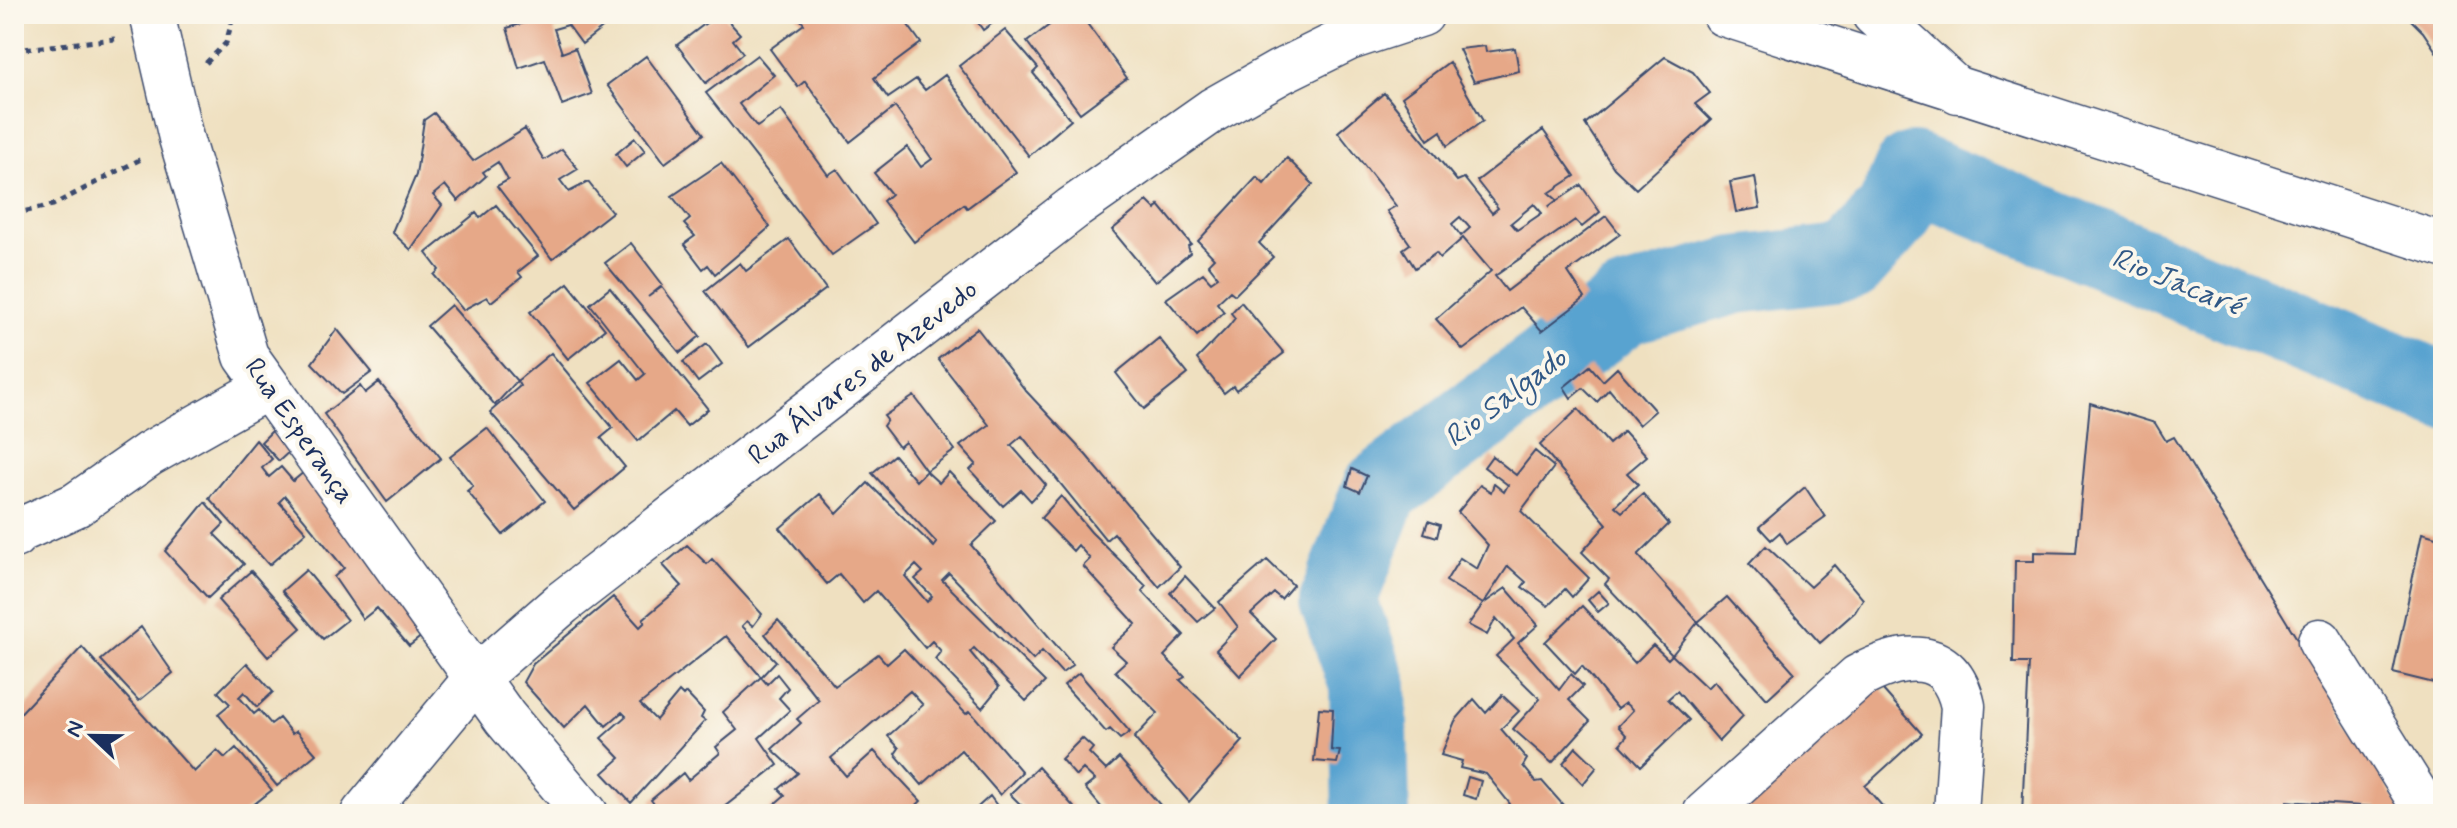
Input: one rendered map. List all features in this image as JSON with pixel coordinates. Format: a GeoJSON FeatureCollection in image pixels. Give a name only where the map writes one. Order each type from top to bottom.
{"type":"FeatureCollection","features":[{"type":"Feature","properties":{"kind":"main road","name":"Rua Álvares de Azevedo"},"geometry":{"type":"LineString","coordinates":[[363,814],[477,677],[562,603],[1141,159],[1213,110],[1280,72],[1349,38],[1422,14]]}},
{"type":"Feature","properties":{"kind":"main road"},"geometry":{"type":"LineString","coordinates":[[1724,14],[2443,245]]}},
{"type":"Feature","properties":{"kind":"main road"},"geometry":{"type":"LineString","coordinates":[[1874,14],[1945,87]]}},
{"type":"Feature","properties":{"kind":"main road","name":"Rua Esperança"},"geometry":{"type":"LineString","coordinates":[[154,24],[181,138],[246,356],[505,718],[586,814]]}},
{"type":"Feature","properties":{"kind":"main road"},"geometry":{"type":"LineString","coordinates":[[15,532],[76,505],[149,454],[266,388]]}},
{"type":"Feature","properties":{"kind":"main road"},"geometry":{"type":"LineString","coordinates":[[2320,641],[2428,814]]}},
{"type":"Feature","properties":{"kind":"main road"},"geometry":{"type":"LineString","coordinates":[[1705,814],[1858,677],[1884,663],[1914,658],[1936,663],[1949,673],[1959,689],[1963,706],[1956,814]]}},
{"type":"Feature","properties":{"kind":"path"},"geometry":{"type":"LineString","coordinates":[[14,50],[154,24]]}},
{"type":"Feature","properties":{"kind":"path"},"geometry":{"type":"LineString","coordinates":[[14,214],[53,205],[181,138]]}},
{"type":"Feature","properties":{"kind":"building"},"geometry":{"type":"Polygon","coordinates":[[[521,14],[620,14],[582,44],[568,25],[554,29],[562,53],[575,48],[592,94],[562,105],[545,59],[519,68],[507,28],[524,23],[521,14]]]}},
{"type":"Feature","properties":{"kind":"building"},"geometry":{"type":"Polygon","coordinates":[[[722,14],[740,34],[733,40],[743,53],[706,83],[677,45],[722,14]]]}},
{"type":"Feature","properties":{"kind":"building"},"geometry":{"type":"Polygon","coordinates":[[[796,14],[900,14],[921,43],[874,78],[888,98],[916,79],[925,90],[945,75],[1016,172],[967,208],[964,204],[914,242],[883,201],[891,194],[874,173],[907,147],[921,167],[932,159],[895,107],[850,142],[805,81],[798,87],[770,49],[804,24],[796,14]]]}},
{"type":"Feature","properties":{"kind":"building"},"geometry":{"type":"Polygon","coordinates":[[[972,14],[1005,14],[983,30],[972,14]]]}},
{"type":"Feature","properties":{"kind":"building"},"geometry":{"type":"Polygon","coordinates":[[[1064,14],[1080,14],[1127,78],[1080,113],[1027,42],[1064,14]]]}},
{"type":"Feature","properties":{"kind":"building"},"geometry":{"type":"Polygon","coordinates":[[[2405,14],[2443,14],[2443,62],[2423,32],[2405,14]]]}},
{"type":"Feature","properties":{"kind":"building"},"geometry":{"type":"Polygon","coordinates":[[[1005,30],[1038,68],[1033,73],[1071,120],[1029,156],[959,66],[1005,30]]]}},
{"type":"Feature","properties":{"kind":"building"},"geometry":{"type":"Polygon","coordinates":[[[1485,46],[1486,52],[1515,48],[1519,71],[1474,82],[1459,49],[1485,46]]]}},
{"type":"Feature","properties":{"kind":"building"},"geometry":{"type":"Polygon","coordinates":[[[757,55],[774,75],[739,104],[757,127],[781,110],[828,175],[837,169],[876,224],[832,255],[706,93],[757,55]]]}},
{"type":"Feature","properties":{"kind":"building"},"geometry":{"type":"Polygon","coordinates":[[[646,56],[704,134],[665,163],[607,85],[646,56]]]}},
{"type":"Feature","properties":{"kind":"building"},"geometry":{"type":"Polygon","coordinates":[[[1665,57],[1693,72],[1710,93],[1695,104],[1711,120],[1636,189],[1614,168],[1585,124],[1665,57]]]}},
{"type":"Feature","properties":{"kind":"building"},"geometry":{"type":"Polygon","coordinates":[[[1449,62],[1483,121],[1447,146],[1441,131],[1428,140],[1402,97],[1449,62]]]}},
{"type":"Feature","properties":{"kind":"building"},"geometry":{"type":"Polygon","coordinates":[[[1384,93],[1457,181],[1464,178],[1492,213],[1498,208],[1477,181],[1543,130],[1575,176],[1549,193],[1557,200],[1548,207],[1581,185],[1600,212],[1582,227],[1575,220],[1495,276],[1507,291],[1606,216],[1620,234],[1568,272],[1585,298],[1542,331],[1521,307],[1463,350],[1436,319],[1491,271],[1463,238],[1440,258],[1436,253],[1415,268],[1403,249],[1410,244],[1387,211],[1396,206],[1338,132],[1384,93]],[[1534,204],[1511,223],[1517,230],[1542,213],[1534,204]],[[1460,217],[1452,224],[1461,236],[1470,228],[1460,217]]]}},
{"type":"Feature","properties":{"kind":"building"},"geometry":{"type":"Polygon","coordinates":[[[434,113],[473,161],[525,129],[544,160],[562,149],[578,169],[560,180],[569,192],[588,182],[612,212],[552,259],[497,186],[508,180],[498,162],[483,172],[486,176],[458,201],[445,185],[433,195],[442,205],[411,250],[392,232],[416,175],[424,120],[434,113]]]}},
{"type":"Feature","properties":{"kind":"building"},"geometry":{"type":"Polygon","coordinates":[[[635,138],[645,151],[626,167],[616,154],[635,138]]]}},
{"type":"Feature","properties":{"kind":"building"},"geometry":{"type":"Polygon","coordinates":[[[1287,158],[1313,184],[1259,243],[1273,257],[1235,295],[1230,291],[1217,303],[1224,312],[1197,336],[1166,299],[1203,273],[1211,282],[1218,277],[1208,264],[1214,258],[1198,241],[1257,177],[1264,184],[1287,158]]]}},
{"type":"Feature","properties":{"kind":"building"},"geometry":{"type":"Polygon","coordinates":[[[721,163],[770,227],[715,274],[708,265],[703,269],[684,244],[695,236],[684,224],[690,219],[672,196],[721,163]]]}},
{"type":"Feature","properties":{"kind":"building"},"geometry":{"type":"Polygon","coordinates":[[[1755,177],[1760,208],[1736,212],[1730,182],[1755,177]]]}},
{"type":"Feature","properties":{"kind":"building"},"geometry":{"type":"Polygon","coordinates":[[[1147,201],[1156,210],[1159,205],[1191,244],[1188,246],[1190,253],[1155,282],[1112,230],[1147,201]]]}},
{"type":"Feature","properties":{"kind":"building"},"geometry":{"type":"Polygon","coordinates":[[[496,205],[538,256],[518,272],[522,277],[491,302],[487,297],[463,310],[434,275],[439,270],[426,253],[476,213],[480,218],[496,205]]]}},
{"type":"Feature","properties":{"kind":"building"},"geometry":{"type":"Polygon","coordinates":[[[789,239],[826,289],[749,347],[705,291],[740,263],[746,271],[789,239]]]}},
{"type":"Feature","properties":{"kind":"building"},"geometry":{"type":"Polygon","coordinates":[[[631,243],[663,285],[648,297],[662,287],[700,336],[680,353],[605,263],[631,243]]]}},
{"type":"Feature","properties":{"kind":"building"},"geometry":{"type":"Polygon","coordinates":[[[568,283],[605,329],[568,359],[530,312],[568,283]]]}},
{"type":"Feature","properties":{"kind":"building"},"geometry":{"type":"Polygon","coordinates":[[[610,288],[708,409],[687,426],[674,411],[638,441],[590,383],[621,359],[638,380],[645,374],[590,304],[610,288]]]}},
{"type":"Feature","properties":{"kind":"building"},"geometry":{"type":"Polygon","coordinates":[[[1241,302],[1284,353],[1236,390],[1233,386],[1224,393],[1197,359],[1235,318],[1231,313],[1241,302]]]}},
{"type":"Feature","properties":{"kind":"building"},"geometry":{"type":"Polygon","coordinates":[[[451,305],[517,381],[495,405],[427,326],[451,305]]]}},
{"type":"Feature","properties":{"kind":"building"},"geometry":{"type":"Polygon","coordinates":[[[977,328],[1026,391],[1086,455],[1180,567],[1159,587],[1114,533],[1106,540],[1022,436],[1011,445],[1046,485],[1031,501],[1021,490],[1003,506],[970,470],[976,464],[960,446],[989,425],[938,359],[977,328]]]}},
{"type":"Feature","properties":{"kind":"building"},"geometry":{"type":"Polygon","coordinates":[[[337,329],[372,372],[342,394],[312,363],[337,329]]]}},
{"type":"Feature","properties":{"kind":"building"},"geometry":{"type":"Polygon","coordinates":[[[1159,338],[1188,374],[1144,409],[1116,373],[1159,338]]]}},
{"type":"Feature","properties":{"kind":"building"},"geometry":{"type":"Polygon","coordinates":[[[707,344],[722,364],[698,382],[683,362],[707,344]]]}},
{"type":"Feature","properties":{"kind":"building"},"geometry":{"type":"Polygon","coordinates":[[[551,353],[613,428],[601,438],[625,467],[574,510],[490,412],[520,386],[517,381],[551,353]]]}},
{"type":"Feature","properties":{"kind":"building"},"geometry":{"type":"Polygon","coordinates":[[[1590,366],[1603,381],[1617,368],[1655,411],[1639,425],[1609,389],[1597,402],[1583,388],[1571,398],[1564,387],[1590,366]]]}},
{"type":"Feature","properties":{"kind":"building"},"geometry":{"type":"Polygon","coordinates":[[[379,382],[441,458],[387,502],[324,414],[360,386],[365,393],[379,382]]]}},
{"type":"Feature","properties":{"kind":"building"},"geometry":{"type":"Polygon","coordinates":[[[914,396],[955,450],[926,471],[905,442],[899,447],[883,426],[887,420],[884,416],[914,396]]]}},
{"type":"Feature","properties":{"kind":"building"},"geometry":{"type":"Polygon","coordinates":[[[2090,403],[2155,423],[2166,441],[2174,437],[2404,814],[2377,814],[2376,807],[2287,801],[2286,814],[2022,814],[2029,663],[2013,663],[2015,561],[2034,561],[2034,552],[2076,553],[2090,403]]]}},
{"type":"Feature","properties":{"kind":"building"},"geometry":{"type":"Polygon","coordinates":[[[1578,409],[1609,444],[1624,431],[1647,456],[1627,473],[1638,484],[1615,506],[1622,512],[1643,494],[1669,524],[1638,555],[1698,622],[1672,655],[1605,584],[1609,579],[1582,552],[1607,524],[1540,445],[1578,409]]]}},
{"type":"Feature","properties":{"kind":"building"},"geometry":{"type":"Polygon","coordinates":[[[487,428],[545,501],[503,535],[467,491],[473,486],[450,457],[487,428]]]}},
{"type":"Feature","properties":{"kind":"building"},"geometry":{"type":"Polygon","coordinates":[[[273,430],[292,449],[279,461],[261,442],[273,430]]]}},
{"type":"Feature","properties":{"kind":"building"},"geometry":{"type":"Polygon","coordinates":[[[256,440],[272,459],[262,468],[269,477],[281,467],[293,481],[304,472],[432,628],[409,646],[377,608],[363,619],[334,577],[344,568],[285,496],[279,502],[306,532],[269,565],[209,498],[256,440]]]}},
{"type":"Feature","properties":{"kind":"building"},"geometry":{"type":"Polygon","coordinates":[[[1535,451],[1554,467],[1521,511],[1589,578],[1572,597],[1565,589],[1548,606],[1522,587],[1526,582],[1508,566],[1483,604],[1446,581],[1460,558],[1477,569],[1488,545],[1458,512],[1480,485],[1491,492],[1494,484],[1504,492],[1508,485],[1484,467],[1492,456],[1516,475],[1535,451]]]}},
{"type":"Feature","properties":{"kind":"building"},"geometry":{"type":"Polygon","coordinates":[[[894,455],[916,481],[926,471],[939,483],[949,472],[996,521],[971,545],[1073,665],[1062,673],[1042,651],[1033,660],[949,573],[942,580],[1045,682],[1026,701],[974,648],[970,652],[999,687],[982,708],[935,659],[941,651],[932,641],[925,648],[876,591],[863,603],[839,574],[827,584],[780,528],[820,494],[837,514],[868,483],[934,547],[937,543],[872,473],[894,455]],[[916,565],[905,576],[927,602],[932,596],[915,579],[923,572],[916,565]]]}},
{"type":"Feature","properties":{"kind":"building"},"geometry":{"type":"Polygon","coordinates":[[[1352,469],[1367,476],[1360,492],[1347,486],[1352,469]]]}},
{"type":"Feature","properties":{"kind":"building"},"geometry":{"type":"Polygon","coordinates":[[[1805,487],[1825,517],[1787,544],[1780,532],[1771,540],[1759,527],[1805,487]]]}},
{"type":"Feature","properties":{"kind":"building"},"geometry":{"type":"Polygon","coordinates":[[[1061,496],[1091,532],[1146,586],[1142,591],[1184,635],[1164,656],[1185,677],[1180,680],[1243,741],[1189,802],[1134,738],[1158,713],[1115,671],[1126,661],[1111,647],[1136,624],[1083,566],[1090,559],[1078,545],[1073,551],[1041,518],[1061,496]]]}},
{"type":"Feature","properties":{"kind":"building"},"geometry":{"type":"Polygon","coordinates":[[[205,502],[224,524],[214,534],[244,564],[208,598],[165,551],[205,502]]]}},
{"type":"Feature","properties":{"kind":"building"},"geometry":{"type":"Polygon","coordinates":[[[1428,521],[1440,525],[1437,537],[1424,533],[1428,521]]]}},
{"type":"Feature","properties":{"kind":"building"},"geometry":{"type":"Polygon","coordinates":[[[2422,533],[2443,539],[2443,663],[2438,684],[2393,673],[2422,533]]]}},
{"type":"Feature","properties":{"kind":"building"},"geometry":{"type":"Polygon","coordinates":[[[687,545],[707,564],[712,559],[762,614],[753,626],[747,621],[742,626],[776,661],[761,677],[726,636],[640,704],[656,720],[679,692],[683,696],[686,693],[704,712],[701,718],[705,721],[631,803],[603,773],[620,758],[601,738],[626,716],[622,712],[606,726],[588,704],[564,728],[523,682],[533,664],[613,597],[640,627],[645,622],[643,619],[682,586],[663,565],[687,545]]]}},
{"type":"Feature","properties":{"kind":"building"},"geometry":{"type":"Polygon","coordinates":[[[1766,546],[1810,587],[1834,565],[1863,599],[1855,612],[1820,643],[1749,564],[1766,546]]]}},
{"type":"Feature","properties":{"kind":"building"},"geometry":{"type":"Polygon","coordinates":[[[1267,560],[1293,585],[1281,599],[1274,593],[1251,614],[1276,639],[1240,676],[1216,650],[1238,627],[1219,602],[1267,560]]]}},
{"type":"Feature","properties":{"kind":"building"},"geometry":{"type":"Polygon","coordinates":[[[306,570],[347,620],[323,639],[282,591],[306,570]]]}},
{"type":"Feature","properties":{"kind":"building"},"geometry":{"type":"Polygon","coordinates":[[[251,571],[301,628],[268,657],[218,600],[251,571]]]}},
{"type":"Feature","properties":{"kind":"building"},"geometry":{"type":"Polygon","coordinates":[[[1185,576],[1215,608],[1198,622],[1170,593],[1185,576]]]}},
{"type":"Feature","properties":{"kind":"building"},"geometry":{"type":"Polygon","coordinates":[[[1506,588],[1538,625],[1518,643],[1559,690],[1571,674],[1583,686],[1569,700],[1590,721],[1552,763],[1513,729],[1540,699],[1496,656],[1514,639],[1496,618],[1487,635],[1468,625],[1483,604],[1506,588]]]}},
{"type":"Feature","properties":{"kind":"building"},"geometry":{"type":"Polygon","coordinates":[[[1598,591],[1609,603],[1598,612],[1588,600],[1598,591]]]}},
{"type":"Feature","properties":{"kind":"building"},"geometry":{"type":"Polygon","coordinates":[[[1727,597],[1795,673],[1767,699],[1698,622],[1727,597]]]}},
{"type":"Feature","properties":{"kind":"building"},"geometry":{"type":"Polygon","coordinates":[[[1582,606],[1635,663],[1653,645],[1668,659],[1672,655],[1707,688],[1714,681],[1743,716],[1719,741],[1677,691],[1668,699],[1689,720],[1641,766],[1620,744],[1627,736],[1618,726],[1633,710],[1625,703],[1617,709],[1582,666],[1575,674],[1545,642],[1582,606]]]}},
{"type":"Feature","properties":{"kind":"building"},"geometry":{"type":"Polygon","coordinates":[[[778,620],[835,686],[878,654],[887,664],[904,649],[966,714],[970,711],[1022,772],[1000,795],[961,750],[922,785],[895,754],[899,748],[888,736],[923,705],[910,691],[831,758],[846,776],[874,751],[921,801],[907,814],[763,814],[785,795],[779,789],[798,773],[772,749],[801,723],[797,719],[819,700],[765,634],[778,620]]]}},
{"type":"Feature","properties":{"kind":"building"},"geometry":{"type":"Polygon","coordinates":[[[141,627],[173,673],[139,701],[101,660],[141,627]]]}},
{"type":"Feature","properties":{"kind":"building"},"geometry":{"type":"Polygon","coordinates":[[[82,647],[194,772],[217,750],[225,758],[236,748],[272,790],[242,814],[14,814],[14,720],[82,647]]]}},
{"type":"Feature","properties":{"kind":"building"},"geometry":{"type":"Polygon","coordinates":[[[247,663],[273,692],[257,707],[244,692],[239,697],[254,714],[259,710],[271,724],[279,718],[292,734],[296,731],[316,754],[277,786],[218,714],[230,704],[218,692],[247,663]]]}},
{"type":"Feature","properties":{"kind":"building"},"geometry":{"type":"Polygon","coordinates":[[[1079,673],[1130,732],[1120,739],[1110,729],[1106,732],[1064,685],[1079,673]]]}},
{"type":"Feature","properties":{"kind":"building"},"geometry":{"type":"Polygon","coordinates":[[[777,674],[788,688],[779,698],[790,710],[759,738],[778,765],[715,814],[662,814],[651,800],[683,773],[688,780],[720,753],[716,747],[737,730],[723,712],[761,677],[767,684],[777,674]]]}},
{"type":"Feature","properties":{"kind":"building"},"geometry":{"type":"Polygon","coordinates":[[[1875,681],[1922,734],[1865,786],[1889,814],[1728,814],[1875,681]]]}},
{"type":"Feature","properties":{"kind":"building"},"geometry":{"type":"Polygon","coordinates":[[[1502,695],[1519,711],[1501,729],[1527,759],[1523,766],[1536,782],[1542,781],[1571,814],[1504,814],[1502,811],[1510,804],[1486,774],[1460,768],[1462,761],[1441,755],[1455,721],[1474,699],[1486,713],[1502,695]]]}},
{"type":"Feature","properties":{"kind":"building"},"geometry":{"type":"Polygon","coordinates":[[[1319,708],[1333,709],[1331,750],[1340,751],[1337,763],[1314,761],[1319,708]]]}},
{"type":"Feature","properties":{"kind":"building"},"geometry":{"type":"Polygon","coordinates":[[[1082,738],[1093,748],[1089,753],[1106,770],[1119,758],[1168,814],[1107,814],[1085,788],[1095,780],[1083,769],[1076,776],[1061,759],[1082,738]]]}},
{"type":"Feature","properties":{"kind":"building"},"geometry":{"type":"Polygon","coordinates":[[[1576,747],[1597,767],[1583,784],[1563,763],[1576,747]]]}},
{"type":"Feature","properties":{"kind":"building"},"geometry":{"type":"Polygon","coordinates":[[[1038,767],[1080,814],[1030,814],[1010,794],[1038,767]]]}},
{"type":"Feature","properties":{"kind":"building"},"geometry":{"type":"Polygon","coordinates":[[[1468,777],[1481,781],[1476,799],[1463,795],[1468,777]]]}},
{"type":"Feature","properties":{"kind":"building"},"geometry":{"type":"Polygon","coordinates":[[[990,796],[1003,814],[970,814],[990,796]]]}},
{"type":"Feature","properties":{"kind":"waterway","name":"Rio Salgado"},"geometry":{"type":"LineString","coordinates":[[1371,814],[1368,684],[1338,600],[1381,489],[1626,306],[1736,275],[1850,262],[1894,213],[1912,171],[2443,391]]}},
{"type":"Feature","properties":{"kind":"water label","name":"Rio Jacaré"},"geometry":{"type":"Point","coordinates":[2177,281]}}]}
